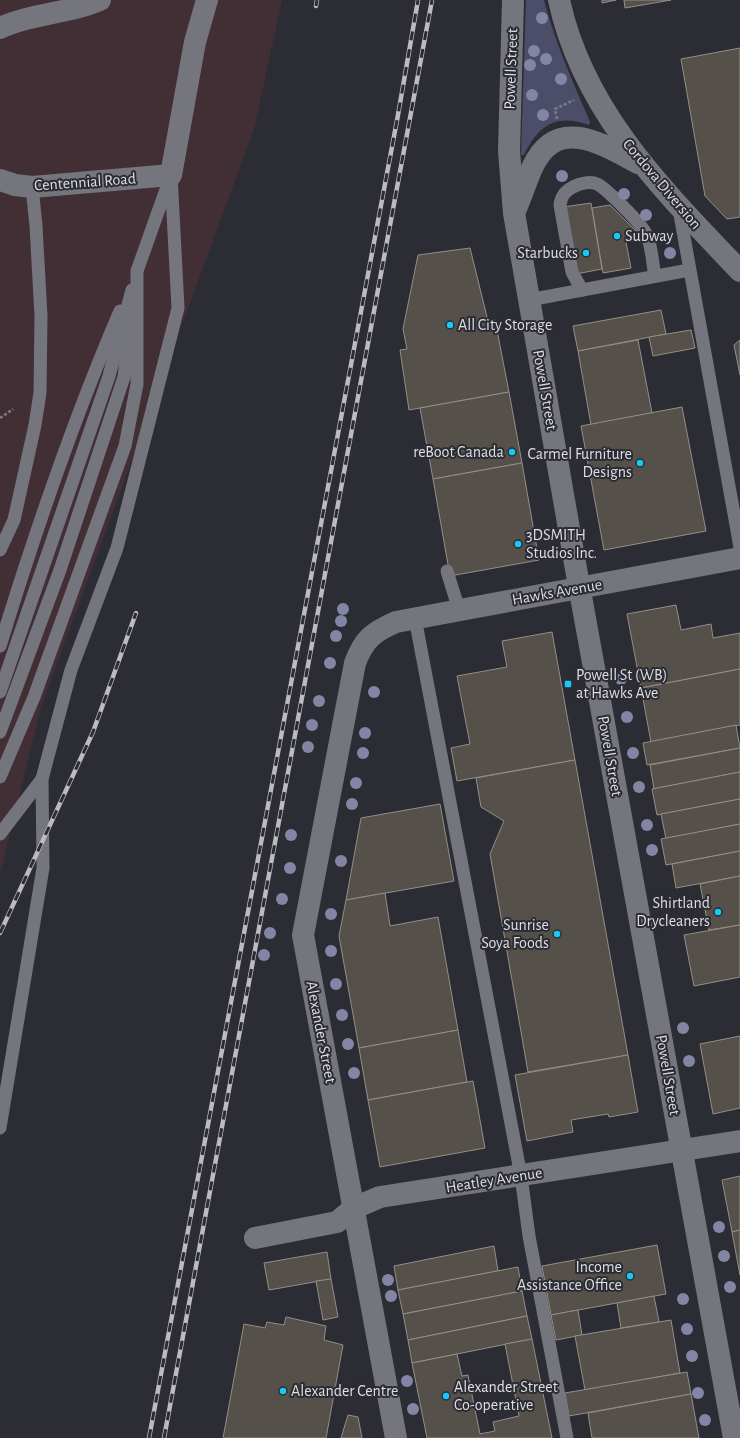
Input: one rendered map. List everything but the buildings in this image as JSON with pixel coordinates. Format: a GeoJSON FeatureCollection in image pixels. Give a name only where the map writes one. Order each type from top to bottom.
{"type":"FeatureCollection","features":[{"type":"Feature","properties":{"kind":"street"},"geometry":{"type":"LineString","coordinates":[[0,28],[12,22],[67,11],[100,0]]}},
{"type":"Feature","properties":{"kind":"street"},"geometry":{"type":"LineString","coordinates":[[171,176],[195,42],[207,0]]}},
{"type":"Feature","properties":{"kind":"street","name":"Powell Street"},"geometry":{"type":"LineString","coordinates":[[513,0],[509,151],[514,213],[580,588],[734,1438]]}},
{"type":"Feature","properties":{"kind":"street","name":"Cordova Diversion"},"geometry":{"type":"LineString","coordinates":[[559,0],[574,49],[606,115],[641,164],[679,208],[740,271]]}},
{"type":"Feature","properties":{"kind":"street"},"geometry":{"type":"LineString","coordinates":[[514,213],[532,167],[550,144],[562,138],[576,137],[588,140],[641,164]]}},
{"type":"Feature","properties":{"kind":"street","name":"Centennial Road"},"geometry":{"type":"LineString","coordinates":[[0,180],[15,185],[32,187],[171,176]]}},
{"type":"Feature","properties":{"kind":"street","name":"Hawks Avenue"},"geometry":{"type":"LineString","coordinates":[[375,632],[396,622],[415,618],[740,558]]}},
{"type":"Feature","properties":{"kind":"street","name":"Alexander Street"},"geometry":{"type":"LineString","coordinates":[[375,632],[360,650],[354,663],[303,935],[396,1438]]}},
{"type":"Feature","properties":{"kind":"street","name":"Heatley Avenue"},"geometry":{"type":"LineString","coordinates":[[255,1238],[336,1222],[354,1208],[380,1197],[740,1141]]}},
{"type":"Feature","properties":{"kind":"lane"},"geometry":{"type":"LineString","coordinates":[[0,646],[64,450],[94,371],[137,271],[171,176]]}},
{"type":"Feature","properties":{"kind":"lane"},"geometry":{"type":"LineString","coordinates":[[0,1128],[43,868],[42,779],[71,670],[117,548],[178,308],[171,176]]}},
{"type":"Feature","properties":{"kind":"lane"},"geometry":{"type":"LineString","coordinates":[[582,290],[572,272],[560,205],[561,199],[568,189],[583,184],[592,183],[603,188],[643,229],[647,239],[655,276]]}},
{"type":"Feature","properties":{"kind":"lane"},"geometry":{"type":"LineString","coordinates":[[0,550],[14,520],[35,425],[40,393],[42,341],[36,226],[32,187]]}},
{"type":"Feature","properties":{"kind":"lane"},"geometry":{"type":"LineString","coordinates":[[679,208],[740,547]]}},
{"type":"Feature","properties":{"kind":"lane"},"geometry":{"type":"LineString","coordinates":[[529,300],[689,270]]}},
{"type":"Feature","properties":{"kind":"lane"},"geometry":{"type":"LineString","coordinates":[[0,692],[109,376],[137,271]]}},
{"type":"Feature","properties":{"kind":"lane"},"geometry":{"type":"LineString","coordinates":[[0,732],[60,570],[124,377],[137,271]]}},
{"type":"Feature","properties":{"kind":"lane"},"geometry":{"type":"LineString","coordinates":[[0,777],[34,698],[125,446],[137,384],[137,271]]}},
{"type":"Feature","properties":{"kind":"lane"},"geometry":{"type":"LineString","coordinates":[[447,571],[459,610]]}},
{"type":"Feature","properties":{"kind":"lane"},"geometry":{"type":"LineString","coordinates":[[415,618],[521,1176],[529,1236],[567,1438]]}},
{"type":"Feature","properties":{"kind":"lane"},"geometry":{"type":"LineString","coordinates":[[0,834],[42,779]]}},
{"type":"Feature","properties":{"kind":"path"},"geometry":{"type":"LineString","coordinates":[[558,122],[554,109],[580,97]]}},
{"type":"Feature","properties":{"kind":"path"},"geometry":{"type":"LineString","coordinates":[[0,418],[13,409]]}},
{"type":"Feature","properties":{"kind":"shaded area"},"geometry":{"type":"Polygon","coordinates":[[[0,0],[282,0],[254,129],[41,707],[0,875],[0,0]]]}},
{"type":"Feature","properties":{"kind":"shaded area"},"geometry":{"type":"Polygon","coordinates":[[[526,0],[544,0],[559,47],[590,122],[589,125],[567,120],[550,124],[542,129],[524,155],[521,155],[526,0]]]}},
{"type":"Feature","properties":{"kind":"railway"},"geometry":{"type":"LineString","coordinates":[[316,6],[317,0]]}},
{"type":"Feature","properties":{"kind":"railway"},"geometry":{"type":"LineString","coordinates":[[149,1438],[398,115],[418,0]]}},
{"type":"Feature","properties":{"kind":"railway"},"geometry":{"type":"LineString","coordinates":[[164,1438],[432,0]]}},
{"type":"Feature","properties":{"kind":"railway"},"geometry":{"type":"LineString","coordinates":[[0,933],[93,732],[136,613]]}},
{"type":"Feature","properties":{"kind":"place","name":"Subway"},"geometry":{"type":"Point","coordinates":[617,236]}},
{"type":"Feature","properties":{"kind":"place","name":"Starbucks"},"geometry":{"type":"Point","coordinates":[586,253]}},
{"type":"Feature","properties":{"kind":"place","name":"All City Storage"},"geometry":{"type":"Point","coordinates":[450,325]}},
{"type":"Feature","properties":{"kind":"place","name":"reBoot Canada"},"geometry":{"type":"Point","coordinates":[512,452]}},
{"type":"Feature","properties":{"kind":"place","name":"Carmel Furniture Designs"},"geometry":{"type":"Point","coordinates":[640,463]}},
{"type":"Feature","properties":{"kind":"place","name":"3DSMITH Studios Inc."},"geometry":{"type":"Point","coordinates":[518,544]}},
{"type":"Feature","properties":{"kind":"place","name":"Powell St (WB) at Hawks Ave"},"geometry":{"type":"Point","coordinates":[568,684]}},
{"type":"Feature","properties":{"kind":"place","name":"Shirtland Drycleaners"},"geometry":{"type":"Point","coordinates":[718,912]}},
{"type":"Feature","properties":{"kind":"place","name":"Sunrise Soya Foods"},"geometry":{"type":"Point","coordinates":[557,934]}},
{"type":"Feature","properties":{"kind":"place","name":"Income Assistance Office"},"geometry":{"type":"Point","coordinates":[630,1276]}},
{"type":"Feature","properties":{"kind":"place","name":"Alexander Centre"},"geometry":{"type":"Point","coordinates":[283,1391]}},
{"type":"Feature","properties":{"kind":"place","name":"Alexander Street Co-operative"},"geometry":{"type":"Point","coordinates":[446,1396]}}]}
